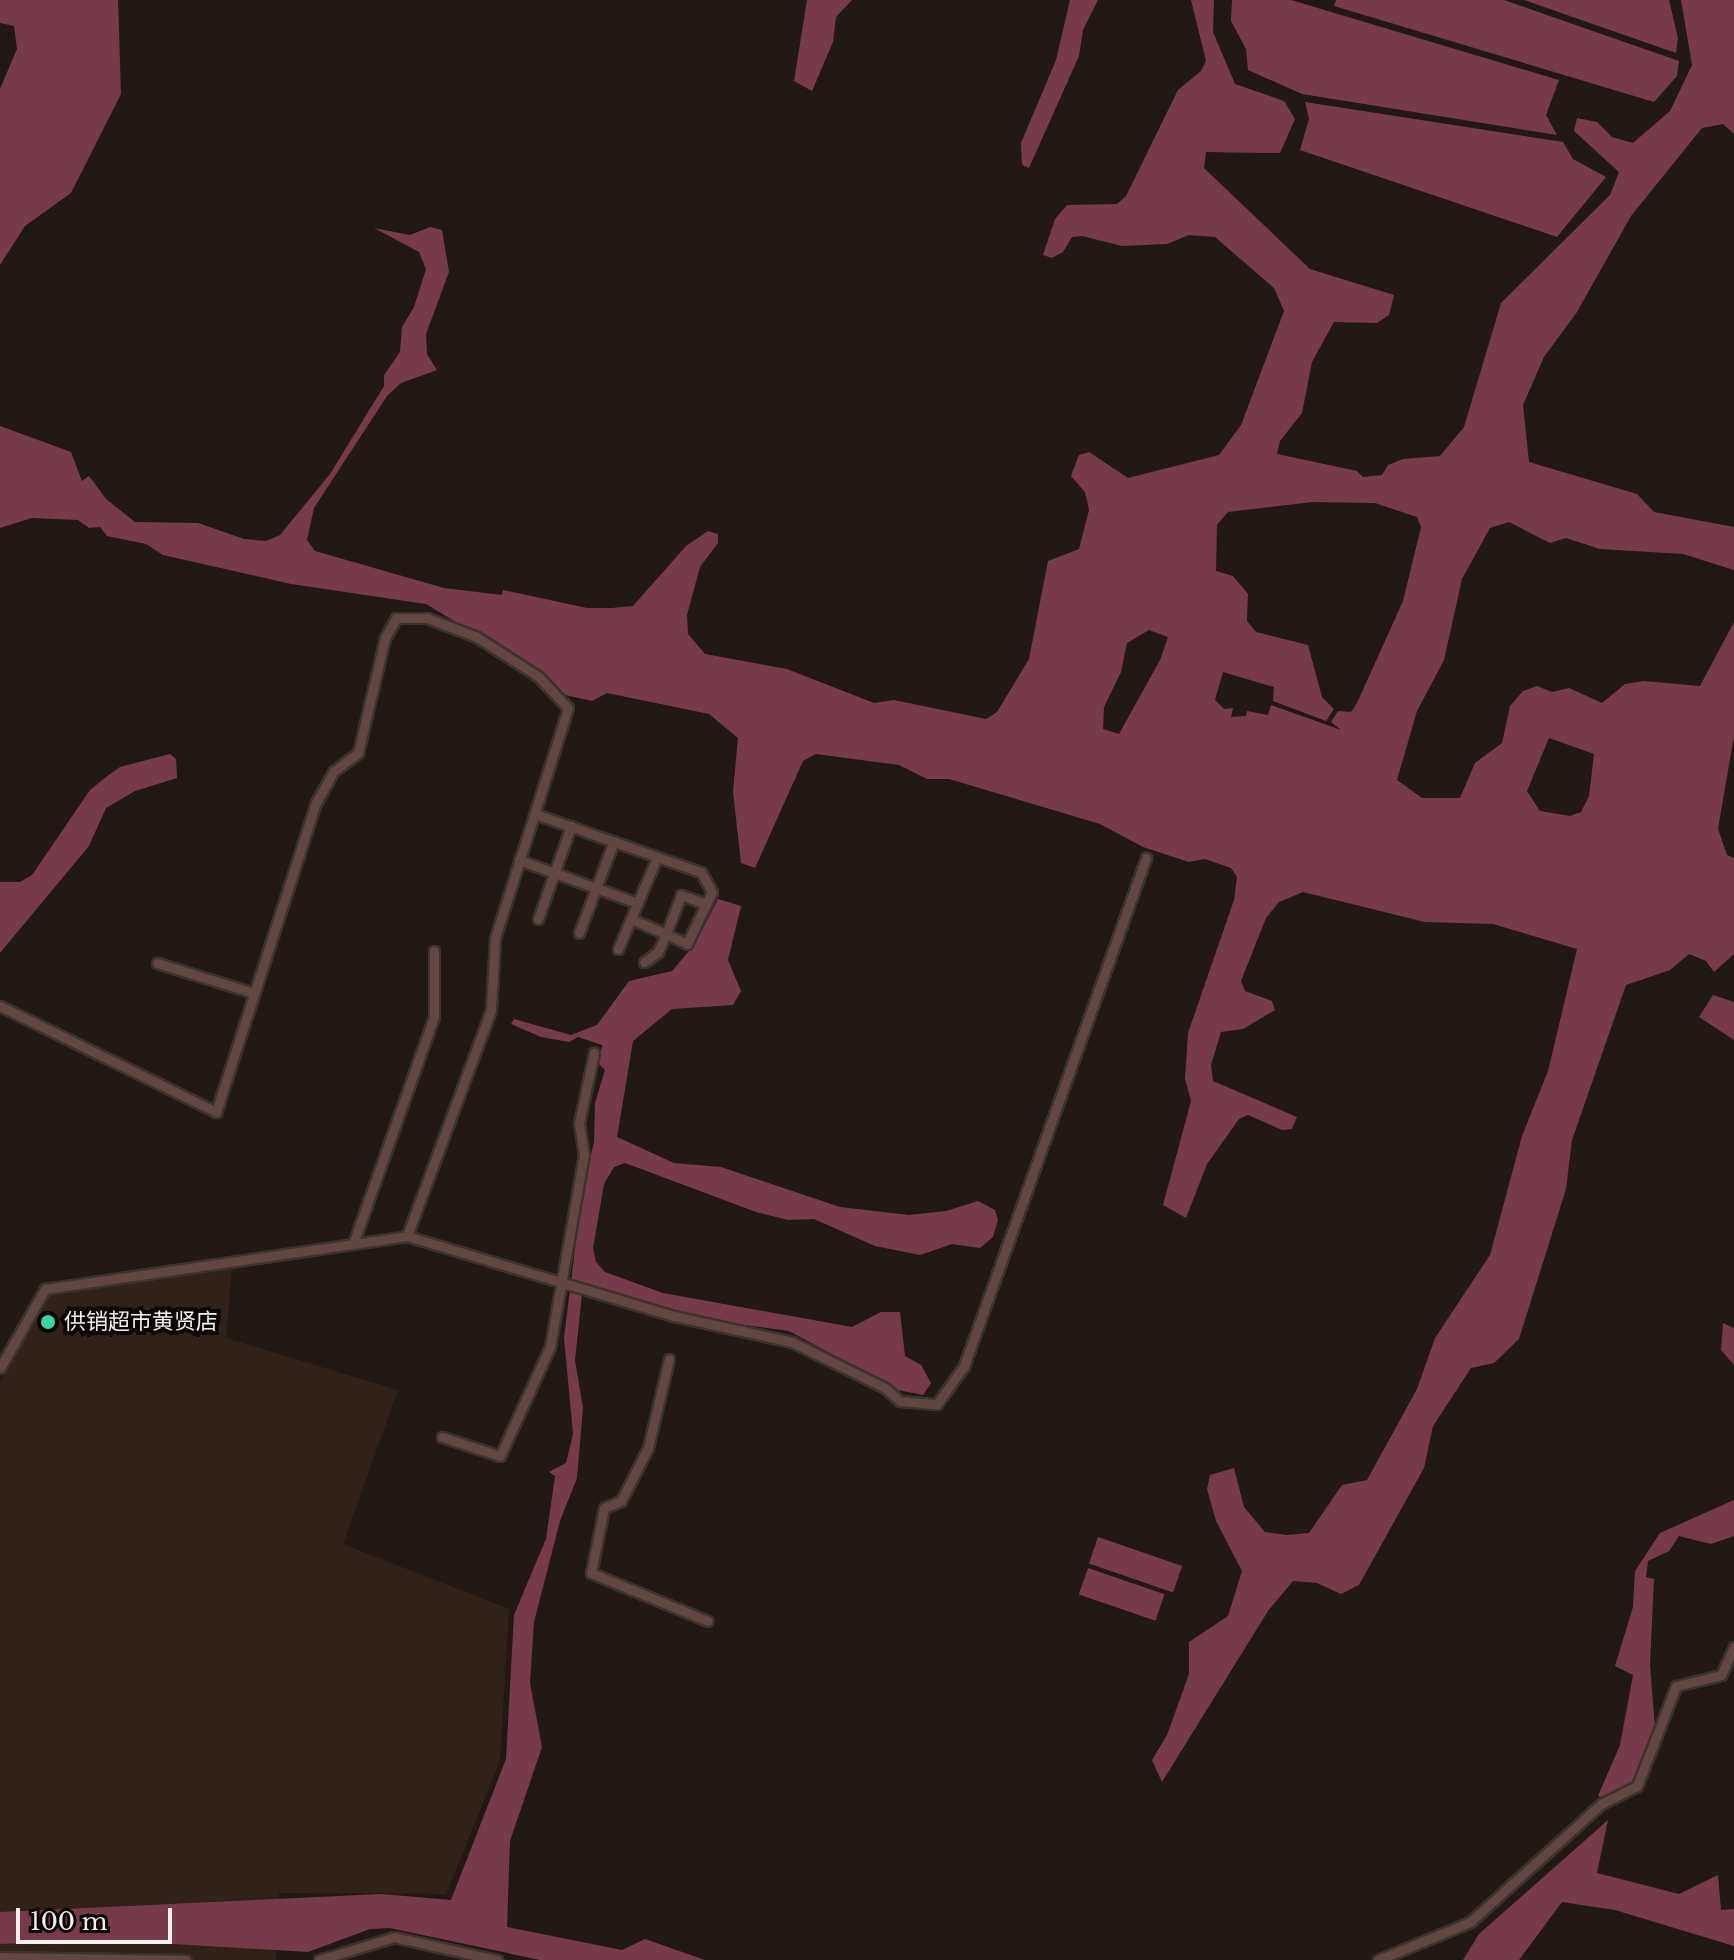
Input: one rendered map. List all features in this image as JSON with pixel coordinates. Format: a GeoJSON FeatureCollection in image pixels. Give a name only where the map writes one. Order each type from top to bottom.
{"type":"FeatureCollection","features":[{"type":"Feature","properties":{"kind":"street"},"geometry":{"type":"LineString","coordinates":[[0,1006],[216,1112],[316,803],[334,771],[358,753],[385,638],[399,616],[427,618],[477,637],[539,677],[568,708],[495,938],[491,1010],[407,1236]]}},
{"type":"Feature","properties":{"kind":"street"},"geometry":{"type":"LineString","coordinates":[[535,814],[701,872],[712,892],[687,944],[631,919]]}},
{"type":"Feature","properties":{"kind":"street"},"geometry":{"type":"LineString","coordinates":[[538,919],[571,826]]}},
{"type":"Feature","properties":{"kind":"street"},"geometry":{"type":"LineString","coordinates":[[579,933],[614,841]]}},
{"type":"Feature","properties":{"kind":"street"},"geometry":{"type":"LineString","coordinates":[[618,949],[657,857]]}},
{"type":"Feature","properties":{"kind":"street"},"geometry":{"type":"LineString","coordinates":[[0,1368],[45,1289],[407,1236],[585,1290],[792,1342],[885,1388],[900,1401],[937,1404],[964,1366],[1146,858]]}},
{"type":"Feature","properties":{"kind":"street"},"geometry":{"type":"LineString","coordinates":[[519,860],[637,903]]}},
{"type":"Feature","properties":{"kind":"street"},"geometry":{"type":"LineString","coordinates":[[644,962],[658,952],[681,895],[706,904]]}},
{"type":"Feature","properties":{"kind":"street"},"geometry":{"type":"LineString","coordinates":[[353,1244],[434,1017],[434,951]]}},
{"type":"Feature","properties":{"kind":"street"},"geometry":{"type":"LineString","coordinates":[[157,963],[254,993]]}},
{"type":"Feature","properties":{"kind":"street"},"geometry":{"type":"LineString","coordinates":[[442,1437],[500,1456],[550,1347],[566,1284],[584,1155],[579,1123],[594,1053]]}},
{"type":"Feature","properties":{"kind":"street"},"geometry":{"type":"LineString","coordinates":[[669,1359],[648,1448],[621,1501],[604,1508],[591,1573],[708,1621]]}},
{"type":"Feature","properties":{"kind":"street"},"geometry":{"type":"LineString","coordinates":[[1378,1960],[1470,1922],[1601,1804],[1637,1786],[1676,1686],[1721,1675],[1734,1647]]}},
{"type":"Feature","properties":{"kind":"street"},"geometry":{"type":"LineString","coordinates":[[319,1960],[394,1937],[497,1960]]}},
{"type":"Feature","properties":{"kind":"street"},"geometry":{"type":"LineString","coordinates":[[0,1957],[186,1960]]}},
{"type":"Feature","properties":{"kind":"shaded area"},"geometry":{"type":"Polygon","coordinates":[[[0,0],[118,0],[121,94],[71,193],[25,226],[0,265],[0,89],[17,49],[14,26],[0,23],[0,0]]]}},
{"type":"Feature","properties":{"kind":"shaded area"},"geometry":{"type":"Polygon","coordinates":[[[807,0],[852,0],[836,17],[833,42],[812,91],[794,81],[807,0]]]}},
{"type":"Feature","properties":{"kind":"shaded area"},"geometry":{"type":"Polygon","coordinates":[[[1070,0],[1098,0],[1083,30],[1079,56],[1029,168],[1022,165],[1021,143],[1056,60],[1070,0]]]}},
{"type":"Feature","properties":{"kind":"shaded area"},"geometry":{"type":"Polygon","coordinates":[[[1191,0],[1214,0],[1213,32],[1235,84],[1284,101],[1295,119],[1280,153],[1206,152],[1204,168],[1310,269],[1394,295],[1389,315],[1377,323],[1334,322],[1312,362],[1302,413],[1280,441],[1277,454],[1357,471],[1363,477],[1382,475],[1388,465],[1403,459],[1440,456],[1464,427],[1501,303],[1610,195],[1619,172],[1574,131],[1577,118],[1597,122],[1612,137],[1633,143],[1670,111],[1692,65],[1681,0],[1734,0],[1734,134],[1723,124],[1702,128],[1631,216],[1577,312],[1544,357],[1523,405],[1529,462],[1637,494],[1654,512],[1734,527],[1734,570],[1683,554],[1600,549],[1566,538],[1550,543],[1509,522],[1490,528],[1462,579],[1444,660],[1417,711],[1397,780],[1422,798],[1460,798],[1475,763],[1502,743],[1510,706],[1523,691],[1537,686],[1552,692],[1569,688],[1602,703],[1625,684],[1644,681],[1700,686],[1734,622],[1734,736],[1718,829],[1727,855],[1734,858],[1734,954],[1714,972],[1706,961],[1689,954],[1670,970],[1626,985],[1572,1140],[1566,1189],[1519,1339],[1494,1363],[1471,1368],[1433,1426],[1424,1468],[1359,1585],[1341,1594],[1317,1583],[1293,1581],[1268,1611],[1162,1782],[1152,1760],[1167,1735],[1189,1674],[1189,1642],[1228,1616],[1242,1571],[1216,1521],[1207,1489],[1210,1475],[1234,1468],[1244,1507],[1265,1532],[1287,1535],[1309,1533],[1342,1485],[1367,1480],[1417,1389],[1435,1338],[1490,1255],[1522,1136],[1548,1071],[1577,949],[1493,924],[1425,922],[1303,892],[1279,902],[1266,918],[1241,981],[1245,991],[1272,1001],[1275,1010],[1243,1029],[1221,1032],[1211,1065],[1213,1081],[1297,1117],[1292,1129],[1282,1130],[1248,1115],[1239,1119],[1207,1164],[1186,1218],[1163,1205],[1191,1101],[1185,1079],[1188,1033],[1234,900],[1237,877],[1231,868],[1205,859],[1189,862],[1143,847],[1100,824],[949,779],[927,779],[899,765],[816,754],[803,761],[755,868],[741,863],[733,792],[738,738],[709,714],[607,693],[592,701],[561,694],[542,674],[426,604],[291,584],[163,555],[146,544],[107,536],[100,527],[89,528],[78,520],[32,518],[0,528],[0,426],[71,452],[82,481],[89,476],[106,499],[135,522],[198,523],[244,539],[266,541],[280,535],[330,474],[384,386],[384,375],[400,352],[402,327],[414,307],[426,269],[419,252],[374,228],[410,235],[430,227],[442,230],[449,272],[426,334],[427,354],[437,370],[401,383],[387,396],[314,508],[307,540],[315,551],[444,588],[502,595],[503,590],[587,608],[612,608],[633,606],[686,546],[708,531],[718,534],[718,543],[700,567],[687,615],[688,634],[705,654],[787,669],[874,703],[894,700],[986,719],[997,712],[1029,659],[1048,561],[1079,549],[1089,510],[1085,492],[1071,476],[1079,455],[1089,452],[1128,478],[1219,455],[1241,425],[1284,311],[1274,288],[1215,237],[1189,235],[1167,244],[1122,246],[1082,236],[1072,237],[1063,252],[1052,258],[1043,255],[1055,219],[1067,205],[1117,204],[1126,196],[1178,90],[1201,71],[1206,61],[1191,0]],[[1313,502],[1228,512],[1217,525],[1216,571],[1233,576],[1248,594],[1247,621],[1256,632],[1308,645],[1322,697],[1334,709],[1326,721],[1273,701],[1274,687],[1223,672],[1215,700],[1224,709],[1233,708],[1231,717],[1246,716],[1247,711],[1268,715],[1271,705],[1341,730],[1331,722],[1338,711],[1351,712],[1357,703],[1403,601],[1421,527],[1417,517],[1375,503],[1313,502]],[[1149,630],[1127,643],[1121,672],[1104,707],[1103,729],[1119,734],[1160,660],[1168,637],[1149,630]],[[1549,738],[1527,791],[1540,811],[1570,816],[1581,812],[1589,796],[1594,754],[1549,738]]]}},
{"type":"Feature","properties":{"kind":"shaded area"},"geometry":{"type":"Polygon","coordinates":[[[1232,0],[1291,0],[1559,80],[1546,115],[1557,135],[1302,94],[1248,70],[1246,49],[1231,21],[1232,0]]]}},
{"type":"Feature","properties":{"kind":"shaded area"},"geometry":{"type":"Polygon","coordinates":[[[1336,0],[1504,0],[1679,61],[1677,76],[1654,102],[1334,6],[1336,0]]]}},
{"type":"Feature","properties":{"kind":"shaded area"},"geometry":{"type":"Polygon","coordinates":[[[1524,0],[1669,0],[1678,38],[1676,53],[1524,0]]]}},
{"type":"Feature","properties":{"kind":"shaded area"},"geometry":{"type":"Polygon","coordinates":[[[1305,102],[1563,142],[1573,159],[1606,177],[1557,237],[1300,150],[1309,119],[1305,102]]]}},
{"type":"Feature","properties":{"kind":"shaded area"},"geometry":{"type":"Polygon","coordinates":[[[170,754],[176,759],[177,778],[135,791],[106,808],[89,846],[0,953],[0,882],[20,882],[32,875],[90,790],[106,777],[120,767],[170,754]]]}},
{"type":"Feature","properties":{"kind":"shaded area"},"geometry":{"type":"Polygon","coordinates":[[[718,899],[741,906],[728,960],[741,991],[733,1005],[672,1009],[633,1041],[617,1137],[674,1163],[721,1167],[840,1207],[909,1215],[946,1211],[978,1201],[995,1210],[998,1220],[993,1237],[980,1248],[952,1244],[920,1255],[875,1246],[814,1219],[788,1220],[756,1212],[625,1163],[614,1167],[604,1184],[593,1248],[596,1262],[605,1272],[663,1293],[852,1327],[881,1312],[900,1312],[905,1356],[921,1365],[931,1383],[923,1395],[898,1390],[789,1331],[708,1320],[586,1288],[582,1294],[575,1360],[583,1408],[577,1478],[560,1521],[534,1622],[530,1683],[542,1747],[510,1841],[507,1927],[622,1950],[645,1939],[705,1960],[540,1960],[390,1928],[370,1929],[308,1952],[108,1940],[0,1944],[0,1912],[381,1894],[451,1900],[506,1759],[514,1615],[546,1539],[555,1476],[549,1472],[566,1463],[573,1434],[564,1338],[582,1193],[594,1142],[595,1103],[605,1070],[599,1064],[602,1045],[578,1037],[569,1042],[541,1037],[511,1024],[514,1019],[571,1035],[597,1025],[629,981],[672,971],[695,944],[718,899]]]}},
{"type":"Feature","properties":{"kind":"shaded area"},"geometry":{"type":"Polygon","coordinates":[[[1713,995],[1734,1002],[1734,1040],[1699,1017],[1713,995]]]}},
{"type":"Feature","properties":{"kind":"shaded area"},"geometry":{"type":"Polygon","coordinates":[[[232,1268],[226,1338],[398,1390],[343,1544],[509,1609],[500,1761],[446,1894],[279,1893],[276,1960],[0,1960],[0,1383],[50,1296],[232,1268]]]}},
{"type":"Feature","properties":{"kind":"shaded area"},"geometry":{"type":"Polygon","coordinates":[[[1723,1323],[1734,1328],[1734,1365],[1721,1350],[1723,1323]]]}},
{"type":"Feature","properties":{"kind":"shaded area"},"geometry":{"type":"Polygon","coordinates":[[[1734,1500],[1734,1536],[1711,1544],[1679,1536],[1669,1551],[1648,1561],[1646,1577],[1654,1579],[1650,1665],[1655,1727],[1632,1783],[1611,1799],[1598,1796],[1620,1745],[1633,1675],[1615,1666],[1633,1607],[1635,1571],[1660,1533],[1734,1500]]]}},
{"type":"Feature","properties":{"kind":"shaded area"},"geometry":{"type":"Polygon","coordinates":[[[1098,1537],[1182,1566],[1173,1592],[1089,1563],[1098,1537]]]}},
{"type":"Feature","properties":{"kind":"shaded area"},"geometry":{"type":"Polygon","coordinates":[[[1088,1568],[1165,1594],[1155,1621],[1079,1594],[1088,1568]]]}},
{"type":"Feature","properties":{"kind":"shaded area"},"geometry":{"type":"Polygon","coordinates":[[[1608,1820],[1597,1873],[1679,1894],[1718,1875],[1721,1910],[1734,1909],[1734,1946],[1615,1910],[1562,1902],[1519,1960],[1463,1960],[1479,1934],[1608,1820]]]}},
{"type":"Feature","properties":{"kind":"place","name":"供销超市黄贤店"},"geometry":{"type":"Point","coordinates":[48,1322]}}]}
